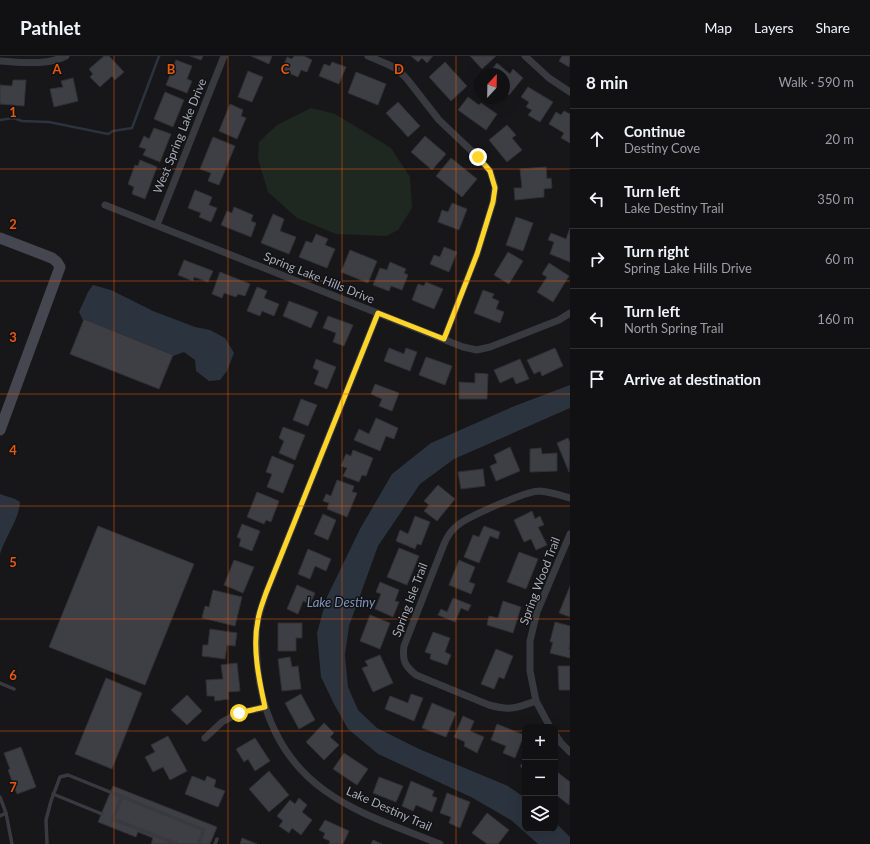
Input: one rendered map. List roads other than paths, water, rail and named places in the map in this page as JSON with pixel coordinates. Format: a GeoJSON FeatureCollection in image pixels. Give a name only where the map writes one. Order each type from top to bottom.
{"type":"FeatureCollection","features":[{"type":"Feature","properties":{"kind":"street"},"geometry":{"type":"LineString","coordinates":[[0,61],[40,62],[60,59],[66,56]]}},
{"type":"Feature","properties":{"kind":"street","name":"West Spring Lake Drive"},"geometry":{"type":"LineString","coordinates":[[156,225],[224,56]]}},
{"type":"Feature","properties":{"kind":"street"},"geometry":{"type":"LineString","coordinates":[[368,56],[392,67],[408,79],[439,120],[478,157],[490,171],[495,188],[493,202],[477,254],[444,339]]}},
{"type":"Feature","properties":{"kind":"street"},"geometry":{"type":"LineString","coordinates":[[525,56],[549,78],[570,92]]}},
{"type":"Feature","properties":{"kind":"street","name":"Spring Lake Hills Drive"},"geometry":{"type":"LineString","coordinates":[[105,205],[464,347],[477,350],[490,347],[559,320],[570,313]]}},
{"type":"Feature","properties":{"kind":"street"},"geometry":{"type":"LineString","coordinates":[[0,238],[52,258],[60,267],[0,430]]}},
{"type":"Feature","properties":{"kind":"street","name":"Lake Destiny Trail"},"geometry":{"type":"LineString","coordinates":[[378,313],[266,593],[258,620],[256,647],[258,678],[265,707],[274,732],[288,753],[306,775],[324,790],[346,804],[364,813],[440,844]]}},
{"type":"Feature","properties":{"kind":"street","name":"Spring Isle Trail"},"geometry":{"type":"LineString","coordinates":[[536,701],[515,709],[502,709],[489,706],[416,675],[407,668],[403,657],[404,646],[444,544],[448,535],[457,525],[471,516],[525,494],[539,491],[570,498]]}},
{"type":"Feature","properties":{"kind":"street","name":"Spring Wood Trail"},"geometry":{"type":"LineString","coordinates":[[548,724],[536,701],[530,671],[530,642],[538,612],[570,534]]}},
{"type":"Feature","properties":{"kind":"street"},"geometry":{"type":"LineString","coordinates":[[205,738],[222,722],[239,713],[265,707]]}},
{"type":"Feature","properties":{"kind":"street"},"geometry":{"type":"LineString","coordinates":[[558,738],[570,752]]}},
{"type":"Feature","properties":{"kind":"lane"},"geometry":{"type":"LineString","coordinates":[[0,683],[14,689]]}},
{"type":"Feature","properties":{"kind":"lane"},"geometry":{"type":"LineString","coordinates":[[47,844],[46,820],[53,794],[60,777],[68,775],[204,830],[198,844]]}},
{"type":"Feature","properties":{"kind":"lane"},"geometry":{"type":"LineString","coordinates":[[53,794],[102,814]]}},
{"type":"Feature","properties":{"kind":"lane"},"geometry":{"type":"LineString","coordinates":[[122,796],[113,819],[177,844]]}},
{"type":"Feature","properties":{"kind":"lane"},"geometry":{"type":"LineString","coordinates":[[0,797],[6,813],[12,844]]}},
{"type":"Feature","properties":{"kind":"lane"},"geometry":{"type":"LineString","coordinates":[[0,816],[6,813]]}},
{"type":"Feature","properties":{"kind":"lane"},"geometry":{"type":"LineString","coordinates":[[215,844],[217,839]]}},
{"type":"Feature","properties":{"kind":"water"},"geometry":{"type":"Polygon","coordinates":[[[93,285],[111,290],[153,311],[195,327],[210,330],[225,338],[234,353],[227,371],[220,380],[209,381],[196,371],[195,360],[184,352],[173,356],[84,322],[79,312],[88,292],[93,285]]]}},
{"type":"Feature","properties":{"kind":"water","name":"Lake Destiny"},"geometry":{"type":"Polygon","coordinates":[[[570,385],[570,408],[454,459],[420,484],[378,546],[349,626],[345,655],[348,687],[358,710],[377,728],[419,749],[508,786],[522,796],[522,830],[511,820],[471,797],[378,754],[348,729],[321,677],[317,633],[327,597],[360,529],[392,474],[431,443],[512,407],[570,385]]]}},
{"type":"Feature","properties":{"kind":"water"},"geometry":{"type":"Polygon","coordinates":[[[0,494],[20,502],[15,522],[0,554],[0,494]]]}},
{"type":"Feature","properties":{"kind":"water","name":"Lake Destiny"},"geometry":{"type":"Polygon","coordinates":[[[558,825],[570,837],[570,844],[538,844],[524,832],[558,832],[558,825]]]}},
{"type":"Feature","properties":{"kind":"waterway"},"geometry":{"type":"LineString","coordinates":[[0,120],[13,118],[22,121],[49,122],[108,134],[113,131],[132,128],[159,56]]}}]}
